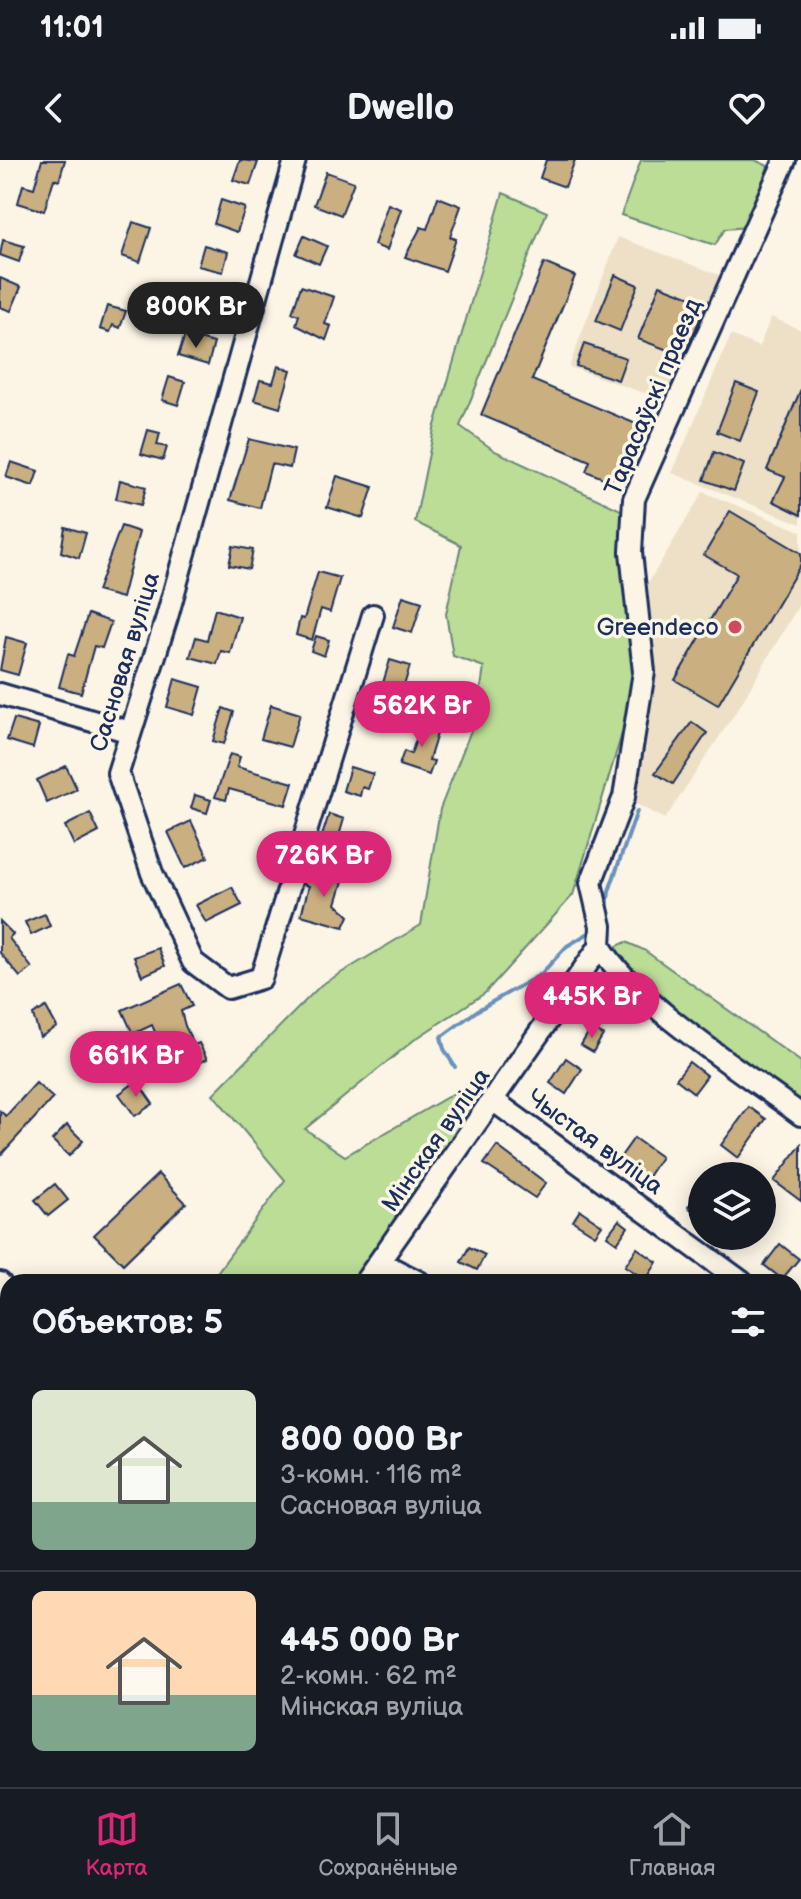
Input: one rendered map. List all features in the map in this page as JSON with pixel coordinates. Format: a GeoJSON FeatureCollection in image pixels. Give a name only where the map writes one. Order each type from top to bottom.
{"type":"FeatureCollection","features":[{"type":"Feature","properties":{"kind":"street","name":"Сасновая вуліца"},"geometry":{"type":"LineString","coordinates":[[295,160],[167,617],[118,773],[152,873],[193,962],[228,988],[261,978],[373,615]]}},
{"type":"Feature","properties":{"kind":"street","name":"Тарасаўскі праезд"},"geometry":{"type":"LineString","coordinates":[[600,946],[601,926],[594,909],[591,883],[624,797],[644,672],[631,552],[634,499],[785,160]]}},
{"type":"Feature","properties":{"kind":"street"},"geometry":{"type":"LineString","coordinates":[[0,694],[130,732]]}},
{"type":"Feature","properties":{"kind":"street"},"geometry":{"type":"LineString","coordinates":[[600,946],[614,969],[651,1001],[801,1115]]}},
{"type":"Feature","properties":{"kind":"street","name":"Мінская вуліца"},"geometry":{"type":"LineString","coordinates":[[372,1274],[600,946]]}},
{"type":"Feature","properties":{"kind":"street","name":"Чыстая вуліца"},"geometry":{"type":"LineString","coordinates":[[494,1101],[731,1274]]}},
{"type":"Feature","properties":{"kind":"street"},"geometry":{"type":"LineString","coordinates":[[381,1263],[403,1274]]}},
{"type":"Feature","properties":{"kind":"shaded area"},"geometry":{"type":"Polygon","coordinates":[[[618,237],[722,276],[670,402],[569,367],[618,237]]]}},
{"type":"Feature","properties":{"kind":"shaded area"},"geometry":{"type":"Polygon","coordinates":[[[771,317],[801,330],[801,524],[672,473],[731,335],[759,347],[771,317]]]}},
{"type":"Feature","properties":{"kind":"shaded area"},"geometry":{"type":"Polygon","coordinates":[[[703,492],[801,531],[801,601],[741,704],[665,819],[629,800],[653,673],[645,588],[703,492]]]}},
{"type":"Feature","properties":{"kind":"green space"},"geometry":{"type":"Polygon","coordinates":[[[641,160],[755,160],[768,166],[747,227],[725,229],[715,245],[621,215],[641,160]]]}},
{"type":"Feature","properties":{"kind":"green space"},"geometry":{"type":"Polygon","coordinates":[[[503,193],[547,212],[460,426],[495,451],[623,511],[621,536],[638,681],[573,895],[485,993],[414,1040],[305,1129],[345,1156],[484,1076],[497,1084],[358,1274],[216,1274],[285,1180],[213,1094],[321,985],[421,925],[440,809],[477,715],[484,667],[453,656],[446,614],[461,545],[415,522],[434,429],[503,193]]]}},
{"type":"Feature","properties":{"kind":"green space"},"geometry":{"type":"Polygon","coordinates":[[[626,942],[644,950],[801,1062],[801,1109],[650,995],[620,965],[617,946],[626,942]]]}},
{"type":"Feature","properties":{"kind":"building"},"geometry":{"type":"Polygon","coordinates":[[[42,160],[65,160],[59,181],[54,179],[44,211],[18,203],[23,185],[34,188],[42,160]]]}},
{"type":"Feature","properties":{"kind":"building"},"geometry":{"type":"Polygon","coordinates":[[[240,160],[258,162],[250,185],[233,180],[240,160]]]}},
{"type":"Feature","properties":{"kind":"building"},"geometry":{"type":"Polygon","coordinates":[[[546,160],[575,160],[565,187],[540,178],[546,160]]]}},
{"type":"Feature","properties":{"kind":"building"},"geometry":{"type":"Polygon","coordinates":[[[326,172],[354,182],[341,215],[314,205],[326,172]]]}},
{"type":"Feature","properties":{"kind":"building"},"geometry":{"type":"Polygon","coordinates":[[[438,197],[461,206],[450,237],[456,239],[445,271],[405,257],[421,227],[427,229],[438,197]]]}},
{"type":"Feature","properties":{"kind":"building"},"geometry":{"type":"Polygon","coordinates":[[[221,200],[245,208],[237,232],[214,224],[221,200]]]}},
{"type":"Feature","properties":{"kind":"building"},"geometry":{"type":"Polygon","coordinates":[[[388,204],[401,209],[387,250],[374,245],[388,204]]]}},
{"type":"Feature","properties":{"kind":"building"},"geometry":{"type":"Polygon","coordinates":[[[133,222],[151,228],[140,262],[122,256],[133,222]]]}},
{"type":"Feature","properties":{"kind":"building"},"geometry":{"type":"Polygon","coordinates":[[[304,236],[327,246],[319,264],[296,254],[304,236]]]}},
{"type":"Feature","properties":{"kind":"building"},"geometry":{"type":"Polygon","coordinates":[[[3,240],[24,246],[19,262],[0,255],[3,240]]]}},
{"type":"Feature","properties":{"kind":"building"},"geometry":{"type":"Polygon","coordinates":[[[204,245],[228,252],[223,272],[198,266],[204,245]]]}},
{"type":"Feature","properties":{"kind":"building"},"geometry":{"type":"Polygon","coordinates":[[[544,263],[575,276],[532,380],[641,426],[622,473],[617,471],[612,482],[586,471],[590,461],[481,415],[544,263]]]}},
{"type":"Feature","properties":{"kind":"building"},"geometry":{"type":"Polygon","coordinates":[[[615,275],[638,285],[620,331],[596,321],[615,275]]]}},
{"type":"Feature","properties":{"kind":"building"},"geometry":{"type":"Polygon","coordinates":[[[0,278],[21,287],[11,311],[0,307],[0,278]]]}},
{"type":"Feature","properties":{"kind":"building"},"geometry":{"type":"Polygon","coordinates":[[[660,285],[707,303],[684,356],[638,339],[660,285]]]}},
{"type":"Feature","properties":{"kind":"building"},"geometry":{"type":"Polygon","coordinates":[[[301,286],[334,297],[325,324],[331,326],[326,340],[296,325],[299,315],[292,313],[301,286]]]}},
{"type":"Feature","properties":{"kind":"building"},"geometry":{"type":"Polygon","coordinates":[[[206,302],[224,307],[220,323],[201,318],[206,302]]]}},
{"type":"Feature","properties":{"kind":"building"},"geometry":{"type":"Polygon","coordinates":[[[107,306],[126,311],[120,328],[113,325],[110,332],[100,329],[107,306]]]}},
{"type":"Feature","properties":{"kind":"building"},"geometry":{"type":"Polygon","coordinates":[[[185,335],[214,343],[208,365],[178,356],[185,335]]]}},
{"type":"Feature","properties":{"kind":"building"},"geometry":{"type":"Polygon","coordinates":[[[584,344],[626,358],[618,380],[576,366],[584,344]]]}},
{"type":"Feature","properties":{"kind":"building"},"geometry":{"type":"Polygon","coordinates":[[[278,366],[291,370],[280,408],[254,400],[260,380],[273,383],[278,366]]]}},
{"type":"Feature","properties":{"kind":"building"},"geometry":{"type":"Polygon","coordinates":[[[169,377],[185,382],[178,405],[162,400],[169,377]]]}},
{"type":"Feature","properties":{"kind":"building"},"geometry":{"type":"Polygon","coordinates":[[[736,383],[759,392],[740,441],[717,432],[736,383]]]}},
{"type":"Feature","properties":{"kind":"building"},"geometry":{"type":"Polygon","coordinates":[[[801,389],[801,515],[773,501],[785,477],[767,470],[801,389]]]}},
{"type":"Feature","properties":{"kind":"building"},"geometry":{"type":"Polygon","coordinates":[[[148,430],[160,433],[157,445],[167,447],[163,460],[141,454],[148,430]]]}},
{"type":"Feature","properties":{"kind":"building"},"geometry":{"type":"Polygon","coordinates":[[[249,439],[294,450],[290,468],[271,464],[260,508],[230,500],[249,439]]]}},
{"type":"Feature","properties":{"kind":"building"},"geometry":{"type":"Polygon","coordinates":[[[714,452],[744,464],[734,491],[704,480],[714,452]]]}},
{"type":"Feature","properties":{"kind":"building"},"geometry":{"type":"Polygon","coordinates":[[[11,462],[38,471],[33,486],[6,477],[11,462]]]}},
{"type":"Feature","properties":{"kind":"building"},"geometry":{"type":"Polygon","coordinates":[[[337,476],[373,487],[363,518],[327,507],[337,476]]]}},
{"type":"Feature","properties":{"kind":"building"},"geometry":{"type":"Polygon","coordinates":[[[120,480],[146,487],[141,505],[116,499],[120,480]]]}},
{"type":"Feature","properties":{"kind":"building","name":"Greendeco"},"geometry":{"type":"Polygon","coordinates":[[[730,511],[801,553],[801,564],[718,705],[675,680],[737,574],[704,555],[730,511]]]}},
{"type":"Feature","properties":{"kind":"building"},"geometry":{"type":"Polygon","coordinates":[[[121,526],[139,532],[122,598],[97,591],[121,526]]]}},
{"type":"Feature","properties":{"kind":"building"},"geometry":{"type":"Polygon","coordinates":[[[65,527],[86,533],[79,558],[61,552],[65,527]]]}},
{"type":"Feature","properties":{"kind":"building"},"geometry":{"type":"Polygon","coordinates":[[[233,546],[253,550],[249,569],[229,565],[233,546]]]}},
{"type":"Feature","properties":{"kind":"building"},"geometry":{"type":"Polygon","coordinates":[[[318,572],[340,578],[330,612],[321,609],[312,640],[296,635],[318,572]]]}},
{"type":"Feature","properties":{"kind":"building"},"geometry":{"type":"Polygon","coordinates":[[[403,596],[422,602],[412,633],[393,627],[403,596]]]}},
{"type":"Feature","properties":{"kind":"building"},"geometry":{"type":"Polygon","coordinates":[[[215,609],[240,617],[230,653],[221,651],[217,664],[190,657],[196,637],[207,640],[215,609]]]}},
{"type":"Feature","properties":{"kind":"building"},"geometry":{"type":"Polygon","coordinates":[[[88,614],[111,622],[102,648],[94,646],[81,693],[59,687],[68,654],[74,656],[88,614]]]}},
{"type":"Feature","properties":{"kind":"building"},"geometry":{"type":"Polygon","coordinates":[[[316,636],[329,640],[324,656],[311,651],[316,636]]]}},
{"type":"Feature","properties":{"kind":"building"},"geometry":{"type":"Polygon","coordinates":[[[6,637],[27,643],[18,675],[0,670],[6,637]]]}},
{"type":"Feature","properties":{"kind":"building"},"geometry":{"type":"Polygon","coordinates":[[[390,660],[410,666],[399,702],[379,696],[390,660]]]}},
{"type":"Feature","properties":{"kind":"building"},"geometry":{"type":"Polygon","coordinates":[[[175,679],[202,687],[194,715],[167,707],[175,679]]]}},
{"type":"Feature","properties":{"kind":"building"},"geometry":{"type":"Polygon","coordinates":[[[271,705],[300,714],[290,747],[261,739],[271,705]]]}},
{"type":"Feature","properties":{"kind":"building"},"geometry":{"type":"Polygon","coordinates":[[[223,708],[234,712],[224,744],[213,741],[223,708]]]}},
{"type":"Feature","properties":{"kind":"building"},"geometry":{"type":"Polygon","coordinates":[[[14,719],[39,726],[33,748],[7,740],[14,719]]]}},
{"type":"Feature","properties":{"kind":"building"},"geometry":{"type":"Polygon","coordinates":[[[423,719],[440,724],[429,760],[434,761],[429,775],[399,765],[404,751],[411,754],[423,719]]]}},
{"type":"Feature","properties":{"kind":"building"},"geometry":{"type":"Polygon","coordinates":[[[692,722],[707,733],[673,784],[655,773],[692,722]]]}},
{"type":"Feature","properties":{"kind":"building"},"geometry":{"type":"Polygon","coordinates":[[[230,754],[240,757],[237,767],[293,783],[286,805],[229,789],[226,800],[215,797],[230,754]]]}},
{"type":"Feature","properties":{"kind":"building"},"geometry":{"type":"Polygon","coordinates":[[[66,766],[77,789],[47,803],[37,780],[66,766]]]}},
{"type":"Feature","properties":{"kind":"building"},"geometry":{"type":"Polygon","coordinates":[[[350,767],[373,774],[368,789],[362,787],[360,796],[343,791],[350,767]]]}},
{"type":"Feature","properties":{"kind":"building"},"geometry":{"type":"Polygon","coordinates":[[[195,795],[211,800],[207,813],[191,808],[195,795]]]}},
{"type":"Feature","properties":{"kind":"building"},"geometry":{"type":"Polygon","coordinates":[[[90,813],[99,832],[74,845],[65,826],[90,813]]]}},
{"type":"Feature","properties":{"kind":"building"},"geometry":{"type":"Polygon","coordinates":[[[329,814],[344,819],[339,836],[358,841],[352,863],[317,852],[329,814]]]}},
{"type":"Feature","properties":{"kind":"building"},"geometry":{"type":"Polygon","coordinates":[[[191,821],[208,857],[185,868],[168,832],[191,821]]]}},
{"type":"Feature","properties":{"kind":"building"},"geometry":{"type":"Polygon","coordinates":[[[308,870],[343,881],[336,904],[349,916],[344,927],[301,915],[309,886],[303,884],[308,870]]]}},
{"type":"Feature","properties":{"kind":"building"},"geometry":{"type":"Polygon","coordinates":[[[232,887],[242,905],[206,923],[196,905],[232,887]]]}},
{"type":"Feature","properties":{"kind":"building"},"geometry":{"type":"Polygon","coordinates":[[[45,914],[50,926],[31,935],[25,922],[45,914]]]}},
{"type":"Feature","properties":{"kind":"building"},"geometry":{"type":"Polygon","coordinates":[[[0,921],[13,934],[9,938],[32,968],[20,977],[0,953],[0,921]]]}},
{"type":"Feature","properties":{"kind":"building"},"geometry":{"type":"Polygon","coordinates":[[[158,948],[165,966],[142,976],[134,957],[158,948]]]}},
{"type":"Feature","properties":{"kind":"building"},"geometry":{"type":"Polygon","coordinates":[[[181,984],[192,1006],[181,1011],[185,1026],[194,1045],[199,1043],[207,1059],[192,1067],[179,1040],[161,1046],[152,1025],[133,1034],[122,1010],[181,984]]]}},
{"type":"Feature","properties":{"kind":"building"},"geometry":{"type":"Polygon","coordinates":[[[46,1007],[57,1027],[40,1037],[33,1015],[46,1007]]]}},
{"type":"Feature","properties":{"kind":"building"},"geometry":{"type":"Polygon","coordinates":[[[591,1028],[603,1035],[593,1052],[581,1045],[591,1028]]]}},
{"type":"Feature","properties":{"kind":"building"},"geometry":{"type":"Polygon","coordinates":[[[566,1058],[582,1069],[566,1094],[550,1083],[566,1058]]]}},
{"type":"Feature","properties":{"kind":"building"},"geometry":{"type":"Polygon","coordinates":[[[689,1062],[707,1076],[694,1093],[676,1079],[689,1062]]]}},
{"type":"Feature","properties":{"kind":"building"},"geometry":{"type":"Polygon","coordinates":[[[137,1081],[153,1104],[135,1116],[119,1094],[137,1081]]]}},
{"type":"Feature","properties":{"kind":"building"},"geometry":{"type":"Polygon","coordinates":[[[36,1083],[53,1098],[0,1156],[0,1111],[6,1116],[36,1083]]]}},
{"type":"Feature","properties":{"kind":"building"},"geometry":{"type":"Polygon","coordinates":[[[749,1107],[766,1119],[738,1158],[721,1145],[749,1107]]]}},
{"type":"Feature","properties":{"kind":"building"},"geometry":{"type":"Polygon","coordinates":[[[67,1125],[83,1141],[69,1156],[52,1140],[67,1125]]]}},
{"type":"Feature","properties":{"kind":"building"},"geometry":{"type":"Polygon","coordinates":[[[634,1138],[661,1157],[647,1178],[619,1159],[634,1138]]]}},
{"type":"Feature","properties":{"kind":"building"},"geometry":{"type":"Polygon","coordinates":[[[801,1145],[801,1201],[776,1182],[801,1145]]]}},
{"type":"Feature","properties":{"kind":"building"},"geometry":{"type":"Polygon","coordinates":[[[497,1146],[546,1183],[535,1198],[484,1164],[497,1146]]]}},
{"type":"Feature","properties":{"kind":"building"},"geometry":{"type":"Polygon","coordinates":[[[158,1174],[186,1203],[123,1264],[94,1235],[158,1174]]]}},
{"type":"Feature","properties":{"kind":"building"},"geometry":{"type":"Polygon","coordinates":[[[55,1184],[68,1200],[48,1216],[35,1200],[55,1184]]]}},
{"type":"Feature","properties":{"kind":"building"},"geometry":{"type":"Polygon","coordinates":[[[580,1210],[602,1225],[595,1235],[573,1221],[580,1210]]]}},
{"type":"Feature","properties":{"kind":"building"},"geometry":{"type":"Polygon","coordinates":[[[619,1220],[628,1227],[617,1243],[607,1236],[619,1220]]]}},
{"type":"Feature","properties":{"kind":"building"},"geometry":{"type":"Polygon","coordinates":[[[780,1244],[799,1259],[786,1274],[776,1274],[764,1265],[780,1244]]]}},
{"type":"Feature","properties":{"kind":"building"},"geometry":{"type":"Polygon","coordinates":[[[469,1247],[485,1255],[477,1270],[461,1262],[469,1247]]]}},
{"type":"Feature","properties":{"kind":"building"},"geometry":{"type":"Polygon","coordinates":[[[637,1248],[657,1262],[650,1274],[637,1274],[625,1266],[637,1248]]]}},
{"type":"Feature","properties":{"kind":"waterway"},"geometry":{"type":"LineString","coordinates":[[606,919],[609,891],[637,811]]}},
{"type":"Feature","properties":{"kind":"waterway"},"geometry":{"type":"LineString","coordinates":[[455,1067],[441,1037],[478,1010],[541,974],[567,946],[594,930]]}},
{"type":"Feature","properties":{"kind":"place","name":"Greendeco"},"geometry":{"type":"Point","coordinates":[735,627]}}]}
